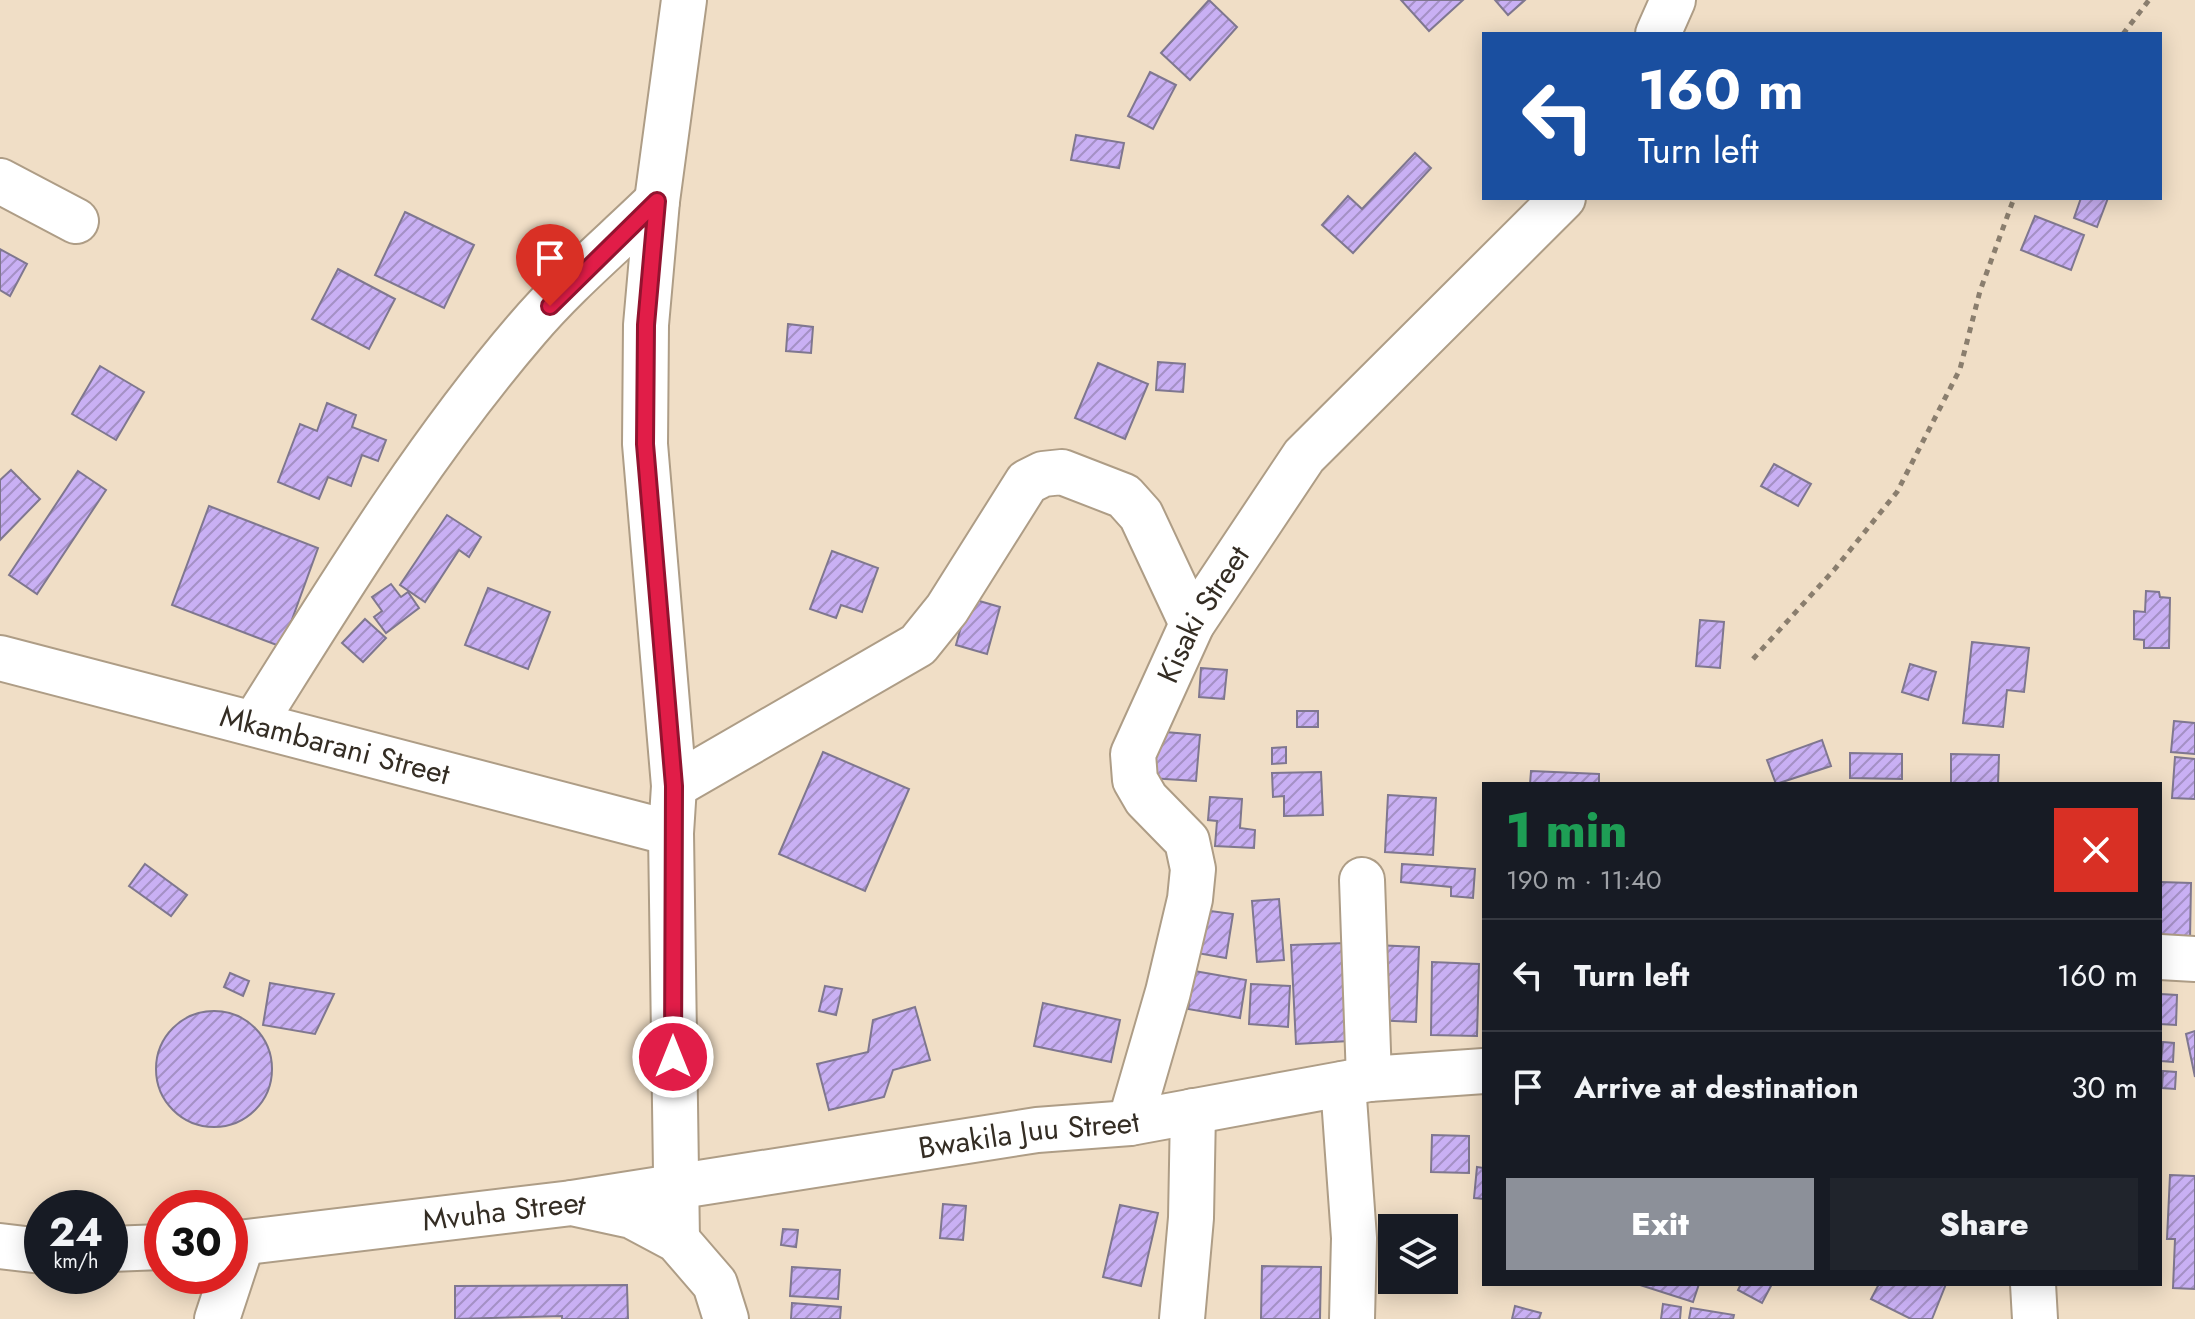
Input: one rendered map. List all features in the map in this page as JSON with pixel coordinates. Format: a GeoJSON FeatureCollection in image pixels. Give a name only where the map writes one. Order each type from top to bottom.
{"type":"FeatureCollection","features":[{"type":"Feature","properties":{"kind":"street"},"geometry":{"type":"LineString","coordinates":[[677,1240],[671,833],[674,786],[645,444],[646,325],[657,201],[684,0]]}},
{"type":"Feature","properties":{"kind":"street"},"geometry":{"type":"LineString","coordinates":[[1659,32],[1673,0]]}},
{"type":"Feature","properties":{"kind":"street"},"geometry":{"type":"LineString","coordinates":[[0,181],[76,221]]}},
{"type":"Feature","properties":{"kind":"street","name":"Kisaki Street"},"geometry":{"type":"LineString","coordinates":[[1130,1123],[1168,992],[1190,899],[1193,869],[1187,841],[1146,799],[1135,780],[1133,754],[1192,624],[1304,456],[1561,200]]}},
{"type":"Feature","properties":{"kind":"street"},"geometry":{"type":"LineString","coordinates":[[255,722],[349,572],[436,444],[528,327],[657,201]]}},
{"type":"Feature","properties":{"kind":"street"},"geometry":{"type":"LineString","coordinates":[[674,786],[918,645],[947,609],[1027,482],[1043,474],[1062,472],[1124,496],[1141,515],[1192,624]]}},
{"type":"Feature","properties":{"kind":"street","name":"Mkambarani Street"},"geometry":{"type":"LineString","coordinates":[[0,658],[255,722],[671,833]]}},
{"type":"Feature","properties":{"kind":"street"},"geometry":{"type":"LineString","coordinates":[[1352,1319],[1362,880]]}},
{"type":"Feature","properties":{"kind":"street"},"geometry":{"type":"LineString","coordinates":[[2162,957],[2195,959]]}},
{"type":"Feature","properties":{"kind":"street","name":"Bwakila Juu Street"},"geometry":{"type":"LineString","coordinates":[[572,1203],[677,1184],[818,1167],[1037,1130],[1130,1123],[1356,1081],[1482,1071]]}},
{"type":"Feature","properties":{"kind":"street"},"geometry":{"type":"LineString","coordinates":[[1182,1319],[1191,1218],[1193,1111]]}},
{"type":"Feature","properties":{"kind":"street","name":"Mvuha Street"},"geometry":{"type":"LineString","coordinates":[[248,1243],[572,1203],[632,1216],[677,1240],[715,1284],[726,1319]]}},
{"type":"Feature","properties":{"kind":"street"},"geometry":{"type":"LineString","coordinates":[[0,1246],[24,1249]]}},
{"type":"Feature","properties":{"kind":"street"},"geometry":{"type":"LineString","coordinates":[[2033,1286],[2035,1319]]}},
{"type":"Feature","properties":{"kind":"street"},"geometry":{"type":"LineString","coordinates":[[217,1319],[223,1294]]}},
{"type":"Feature","properties":{"kind":"path"},"geometry":{"type":"LineString","coordinates":[[2125,32],[2149,0]]}},
{"type":"Feature","properties":{"kind":"path"},"geometry":{"type":"LineString","coordinates":[[1753,659],[1834,570],[1897,492],[1960,369],[1980,291],[2013,200]]}},
{"type":"Feature","properties":{"kind":"building"},"geometry":{"type":"Polygon","coordinates":[[[1209,0],[1237,27],[1190,80],[1161,53],[1209,0]]]}},
{"type":"Feature","properties":{"kind":"building"},"geometry":{"type":"Polygon","coordinates":[[[1401,0],[1463,0],[1429,31],[1401,0]]]}},
{"type":"Feature","properties":{"kind":"building"},"geometry":{"type":"Polygon","coordinates":[[[1495,0],[1525,0],[1508,15],[1495,0]]]}},
{"type":"Feature","properties":{"kind":"building"},"geometry":{"type":"Polygon","coordinates":[[[1150,72],[1176,85],[1153,129],[1128,116],[1150,72]]]}},
{"type":"Feature","properties":{"kind":"building"},"geometry":{"type":"Polygon","coordinates":[[[1076,135],[1124,143],[1119,168],[1071,160],[1076,135]]]}},
{"type":"Feature","properties":{"kind":"building"},"geometry":{"type":"Polygon","coordinates":[[[1415,153],[1431,168],[1353,253],[1322,225],[1348,196],[1362,209],[1415,153]]]}},
{"type":"Feature","properties":{"kind":"building"},"geometry":{"type":"Polygon","coordinates":[[[2080,200],[2107,200],[2097,227],[2074,218],[2080,200]]]}},
{"type":"Feature","properties":{"kind":"building"},"geometry":{"type":"Polygon","coordinates":[[[405,212],[474,245],[444,308],[375,275],[405,212]]]}},
{"type":"Feature","properties":{"kind":"building"},"geometry":{"type":"Polygon","coordinates":[[[2035,216],[2084,235],[2071,270],[2021,250],[2035,216]]]}},
{"type":"Feature","properties":{"kind":"building"},"geometry":{"type":"Polygon","coordinates":[[[0,249],[27,264],[10,296],[0,290],[0,249]]]}},
{"type":"Feature","properties":{"kind":"building"},"geometry":{"type":"Polygon","coordinates":[[[338,269],[395,299],[369,349],[312,319],[338,269]]]}},
{"type":"Feature","properties":{"kind":"building"},"geometry":{"type":"Polygon","coordinates":[[[788,324],[813,327],[811,353],[786,351],[788,324]]]}},
{"type":"Feature","properties":{"kind":"building"},"geometry":{"type":"Polygon","coordinates":[[[1158,362],[1185,364],[1183,392],[1156,390],[1158,362]]]}},
{"type":"Feature","properties":{"kind":"building"},"geometry":{"type":"Polygon","coordinates":[[[1098,363],[1148,384],[1125,439],[1075,418],[1098,363]]]}},
{"type":"Feature","properties":{"kind":"building"},"geometry":{"type":"Polygon","coordinates":[[[100,366],[144,392],[116,440],[72,414],[100,366]]]}},
{"type":"Feature","properties":{"kind":"building"},"geometry":{"type":"Polygon","coordinates":[[[327,403],[356,415],[352,427],[386,440],[378,461],[362,455],[351,486],[328,477],[319,499],[278,482],[300,424],[317,431],[327,403]]]}},
{"type":"Feature","properties":{"kind":"building"},"geometry":{"type":"Polygon","coordinates":[[[1774,464],[1811,484],[1798,506],[1761,486],[1774,464]]]}},
{"type":"Feature","properties":{"kind":"building"},"geometry":{"type":"Polygon","coordinates":[[[11,470],[40,499],[0,540],[0,480],[11,470]]]}},
{"type":"Feature","properties":{"kind":"building"},"geometry":{"type":"Polygon","coordinates":[[[78,471],[106,490],[37,594],[9,575],[78,471]]]}},
{"type":"Feature","properties":{"kind":"building"},"geometry":{"type":"Polygon","coordinates":[[[209,506],[318,548],[282,647],[172,605],[209,506]]]}},
{"type":"Feature","properties":{"kind":"building"},"geometry":{"type":"Polygon","coordinates":[[[447,515],[481,537],[469,557],[459,550],[425,602],[400,585],[447,515]]]}},
{"type":"Feature","properties":{"kind":"building"},"geometry":{"type":"Polygon","coordinates":[[[832,551],[878,568],[862,612],[841,605],[836,618],[810,609],[832,551]]]}},
{"type":"Feature","properties":{"kind":"building"},"geometry":{"type":"Polygon","coordinates":[[[391,584],[401,597],[408,592],[419,608],[386,633],[374,617],[382,611],[372,597],[391,584]]]}},
{"type":"Feature","properties":{"kind":"building"},"geometry":{"type":"Polygon","coordinates":[[[488,588],[550,612],[528,669],[465,645],[488,588]]]}},
{"type":"Feature","properties":{"kind":"building"},"geometry":{"type":"Polygon","coordinates":[[[2146,591],[2159,592],[2160,597],[2170,598],[2169,648],[2144,648],[2144,640],[2134,639],[2134,611],[2145,612],[2146,591]]]}},
{"type":"Feature","properties":{"kind":"building"},"geometry":{"type":"Polygon","coordinates":[[[969,598],[1000,607],[987,654],[956,645],[969,598]]]}},
{"type":"Feature","properties":{"kind":"building"},"geometry":{"type":"Polygon","coordinates":[[[365,619],[386,638],[363,662],[342,643],[365,619]]]}},
{"type":"Feature","properties":{"kind":"building"},"geometry":{"type":"Polygon","coordinates":[[[1700,620],[1724,622],[1720,668],[1696,666],[1700,620]]]}},
{"type":"Feature","properties":{"kind":"building"},"geometry":{"type":"Polygon","coordinates":[[[1972,642],[2029,648],[2024,692],[2007,690],[2003,727],[1963,723],[1972,642]]]}},
{"type":"Feature","properties":{"kind":"building"},"geometry":{"type":"Polygon","coordinates":[[[1910,664],[1936,672],[1928,700],[1902,692],[1910,664]]]}},
{"type":"Feature","properties":{"kind":"building"},"geometry":{"type":"Polygon","coordinates":[[[1201,668],[1227,670],[1224,699],[1199,697],[1201,668]]]}},
{"type":"Feature","properties":{"kind":"building"},"geometry":{"type":"Polygon","coordinates":[[[1297,711],[1318,711],[1318,727],[1297,727],[1297,711]]]}},
{"type":"Feature","properties":{"kind":"building"},"geometry":{"type":"Polygon","coordinates":[[[2174,721],[2195,723],[2195,754],[2171,752],[2174,721]]]}},
{"type":"Feature","properties":{"kind":"building"},"geometry":{"type":"Polygon","coordinates":[[[1153,731],[1200,735],[1196,781],[1150,778],[1153,731]]]}},
{"type":"Feature","properties":{"kind":"building"},"geometry":{"type":"Polygon","coordinates":[[[1822,740],[1831,766],[1775,782],[1767,760],[1822,740]]]}},
{"type":"Feature","properties":{"kind":"building"},"geometry":{"type":"Polygon","coordinates":[[[1286,747],[1286,763],[1272,764],[1272,748],[1286,747]]]}},
{"type":"Feature","properties":{"kind":"building"},"geometry":{"type":"Polygon","coordinates":[[[823,752],[909,789],[865,891],[779,854],[823,752]]]}},
{"type":"Feature","properties":{"kind":"building"},"geometry":{"type":"Polygon","coordinates":[[[1850,753],[1902,754],[1902,779],[1850,778],[1850,753]]]}},
{"type":"Feature","properties":{"kind":"building"},"geometry":{"type":"Polygon","coordinates":[[[1951,754],[1999,755],[1998,782],[1951,782],[1951,754]]]}},
{"type":"Feature","properties":{"kind":"building"},"geometry":{"type":"Polygon","coordinates":[[[2175,757],[2195,759],[2195,799],[2172,798],[2175,757]]]}},
{"type":"Feature","properties":{"kind":"building"},"geometry":{"type":"Polygon","coordinates":[[[1531,771],[1599,774],[1599,782],[1530,782],[1531,771]]]}},
{"type":"Feature","properties":{"kind":"building"},"geometry":{"type":"Polygon","coordinates":[[[1321,772],[1323,815],[1284,816],[1284,796],[1273,797],[1272,773],[1321,772]]]}},
{"type":"Feature","properties":{"kind":"building"},"geometry":{"type":"Polygon","coordinates":[[[1388,795],[1436,798],[1433,855],[1385,852],[1388,795]]]}},
{"type":"Feature","properties":{"kind":"building"},"geometry":{"type":"Polygon","coordinates":[[[1210,797],[1242,799],[1240,828],[1255,830],[1254,848],[1215,846],[1217,821],[1208,820],[1210,797]]]}},
{"type":"Feature","properties":{"kind":"building"},"geometry":{"type":"Polygon","coordinates":[[[145,864],[187,895],[171,916],[129,886],[145,864]]]}},
{"type":"Feature","properties":{"kind":"building"},"geometry":{"type":"Polygon","coordinates":[[[1402,864],[1475,869],[1473,898],[1451,896],[1451,887],[1401,882],[1402,864]]]}},
{"type":"Feature","properties":{"kind":"building"},"geometry":{"type":"Polygon","coordinates":[[[2162,882],[2191,883],[2190,940],[2162,939],[2162,882]]]}},
{"type":"Feature","properties":{"kind":"building"},"geometry":{"type":"Polygon","coordinates":[[[1279,899],[1284,960],[1257,962],[1252,901],[1279,899]]]}},
{"type":"Feature","properties":{"kind":"building"},"geometry":{"type":"Polygon","coordinates":[[[1203,910],[1233,914],[1226,958],[1197,953],[1203,910]]]}},
{"type":"Feature","properties":{"kind":"building"},"geometry":{"type":"Polygon","coordinates":[[[1345,943],[1349,1041],[1296,1044],[1291,945],[1345,943]]]}},
{"type":"Feature","properties":{"kind":"building"},"geometry":{"type":"Polygon","coordinates":[[[1375,945],[1419,947],[1416,1022],[1372,1020],[1375,945]]]}},
{"type":"Feature","properties":{"kind":"building"},"geometry":{"type":"Polygon","coordinates":[[[1432,962],[1479,964],[1477,1036],[1431,1035],[1432,962]]]}},
{"type":"Feature","properties":{"kind":"building"},"geometry":{"type":"Polygon","coordinates":[[[1183,969],[1246,980],[1240,1018],[1188,1009],[1192,986],[1180,984],[1183,969]]]}},
{"type":"Feature","properties":{"kind":"building"},"geometry":{"type":"Polygon","coordinates":[[[230,973],[249,981],[243,996],[224,987],[230,973]]]}},
{"type":"Feature","properties":{"kind":"building"},"geometry":{"type":"Polygon","coordinates":[[[270,983],[334,994],[315,1034],[263,1025],[270,983]]]}},
{"type":"Feature","properties":{"kind":"building"},"geometry":{"type":"Polygon","coordinates":[[[1251,984],[1290,986],[1288,1027],[1249,1024],[1251,984]]]}},
{"type":"Feature","properties":{"kind":"building"},"geometry":{"type":"Polygon","coordinates":[[[825,986],[842,989],[836,1015],[819,1011],[825,986]]]}},
{"type":"Feature","properties":{"kind":"building"},"geometry":{"type":"Polygon","coordinates":[[[2162,994],[2177,995],[2176,1025],[2162,1024],[2162,994]]]}},
{"type":"Feature","properties":{"kind":"building"},"geometry":{"type":"Polygon","coordinates":[[[1043,1003],[1120,1020],[1111,1062],[1034,1046],[1043,1003]]]}},
{"type":"Feature","properties":{"kind":"building"},"geometry":{"type":"Polygon","coordinates":[[[915,1007],[930,1060],[893,1070],[884,1097],[829,1110],[817,1064],[868,1052],[873,1020],[915,1007]]]}},
{"type":"Feature","properties":{"kind":"building"},"geometry":{"type":"Polygon","coordinates":[[[214,1011],[236,1015],[255,1028],[268,1047],[272,1069],[268,1091],[255,1110],[236,1123],[214,1127],[192,1123],[173,1110],[160,1091],[156,1069],[160,1047],[173,1028],[192,1015],[214,1011]]]}},
{"type":"Feature","properties":{"kind":"building"},"geometry":{"type":"Polygon","coordinates":[[[2195,1031],[2195,1077],[2186,1034],[2195,1031]]]}},
{"type":"Feature","properties":{"kind":"building"},"geometry":{"type":"Polygon","coordinates":[[[2163,1042],[2174,1043],[2173,1062],[2162,1061],[2163,1042]]]}},
{"type":"Feature","properties":{"kind":"building"},"geometry":{"type":"Polygon","coordinates":[[[2163,1071],[2176,1072],[2175,1089],[2162,1088],[2163,1071]]]}},
{"type":"Feature","properties":{"kind":"building"},"geometry":{"type":"Polygon","coordinates":[[[1432,1135],[1469,1136],[1469,1173],[1431,1172],[1432,1135]]]}},
{"type":"Feature","properties":{"kind":"building"},"geometry":{"type":"Polygon","coordinates":[[[1477,1167],[1482,1168],[1482,1199],[1474,1198],[1477,1167]]]}},
{"type":"Feature","properties":{"kind":"building"},"geometry":{"type":"Polygon","coordinates":[[[2170,1175],[2195,1176],[2195,1289],[2173,1288],[2175,1239],[2167,1239],[2170,1175]]]}},
{"type":"Feature","properties":{"kind":"building"},"geometry":{"type":"Polygon","coordinates":[[[943,1204],[966,1206],[963,1240],[940,1238],[943,1204]]]}},
{"type":"Feature","properties":{"kind":"building"},"geometry":{"type":"Polygon","coordinates":[[[1120,1205],[1158,1213],[1141,1286],[1103,1277],[1120,1205]]]}},
{"type":"Feature","properties":{"kind":"building"},"geometry":{"type":"Polygon","coordinates":[[[783,1229],[798,1230],[796,1247],[781,1245],[783,1229]]]}},
{"type":"Feature","properties":{"kind":"building"},"geometry":{"type":"Polygon","coordinates":[[[1262,1266],[1321,1267],[1320,1319],[1261,1319],[1262,1266]]]}},
{"type":"Feature","properties":{"kind":"building"},"geometry":{"type":"Polygon","coordinates":[[[792,1267],[840,1270],[838,1299],[790,1296],[792,1267]]]}},
{"type":"Feature","properties":{"kind":"building"},"geometry":{"type":"Polygon","coordinates":[[[627,1285],[628,1319],[562,1319],[562,1316],[455,1319],[455,1286],[627,1285]]]}},
{"type":"Feature","properties":{"kind":"building"},"geometry":{"type":"Polygon","coordinates":[[[1643,1286],[1698,1286],[1693,1302],[1643,1286]]]}},
{"type":"Feature","properties":{"kind":"building"},"geometry":{"type":"Polygon","coordinates":[[[1740,1286],[1771,1286],[1762,1303],[1738,1290],[1740,1286]]]}},
{"type":"Feature","properties":{"kind":"building"},"geometry":{"type":"Polygon","coordinates":[[[1878,1286],[1945,1286],[1932,1319],[1911,1319],[1871,1299],[1878,1286]]]}},
{"type":"Feature","properties":{"kind":"building"},"geometry":{"type":"Polygon","coordinates":[[[792,1303],[841,1307],[840,1319],[791,1319],[792,1303]]]}},
{"type":"Feature","properties":{"kind":"building"},"geometry":{"type":"Polygon","coordinates":[[[1663,1304],[1681,1307],[1680,1319],[1661,1319],[1663,1304]]]}},
{"type":"Feature","properties":{"kind":"building"},"geometry":{"type":"Polygon","coordinates":[[[1515,1306],[1541,1313],[1539,1319],[1512,1319],[1515,1306]]]}},
{"type":"Feature","properties":{"kind":"building"},"geometry":{"type":"Polygon","coordinates":[[[1691,1308],[1734,1315],[1733,1319],[1689,1319],[1691,1308]]]}},
{"type":"Feature","properties":{"kind":"route"},"geometry":{"type":"LineString","coordinates":[[550,306],[657,201],[646,325],[645,444],[674,786],[671,833],[673,1057]]}}]}
